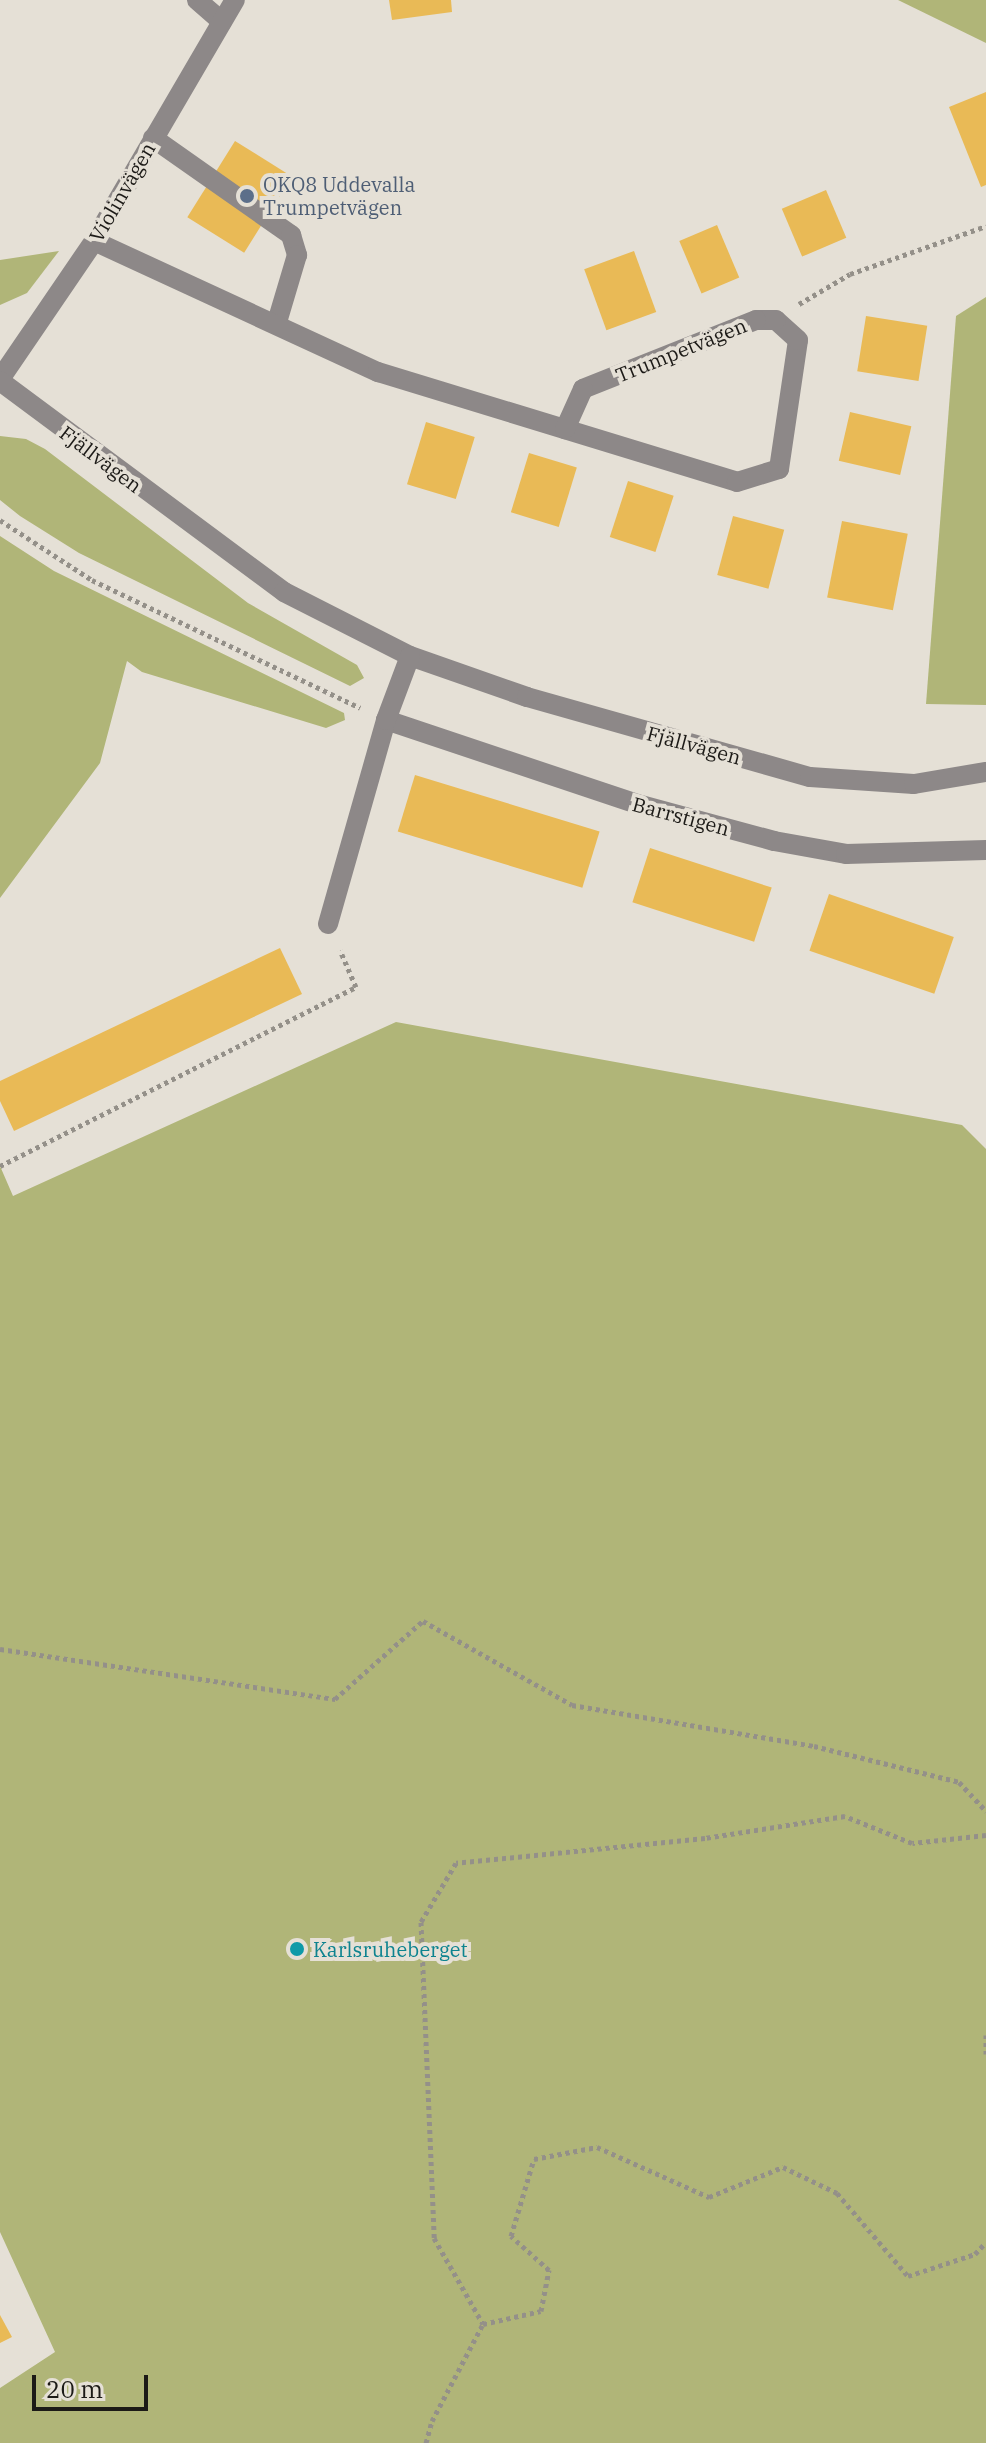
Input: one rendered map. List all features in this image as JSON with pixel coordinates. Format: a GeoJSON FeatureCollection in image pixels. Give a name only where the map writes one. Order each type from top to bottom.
{"type":"FeatureCollection","features":[{"type":"Feature","properties":{"kind":"street"},"geometry":{"type":"LineString","coordinates":[[197,0],[222,22]]}},
{"type":"Feature","properties":{"kind":"street","name":"Violinvägen"},"geometry":{"type":"LineString","coordinates":[[0,380],[94,241],[235,0]]}},
{"type":"Feature","properties":{"kind":"street"},"geometry":{"type":"LineString","coordinates":[[153,138],[291,235],[295,268],[277,322]]}},
{"type":"Feature","properties":{"kind":"street"},"geometry":{"type":"LineString","coordinates":[[94,241],[277,322],[378,372],[737,482],[763,477],[779,469],[798,340],[776,320]]}},
{"type":"Feature","properties":{"kind":"street","name":"Trumpetvägen"},"geometry":{"type":"LineString","coordinates":[[565,429],[583,389],[756,320],[776,320]]}},
{"type":"Feature","properties":{"kind":"street","name":"Fjällvägen"},"geometry":{"type":"LineString","coordinates":[[0,380],[284,592],[410,656],[527,697],[810,777],[914,784],[986,772]]}},
{"type":"Feature","properties":{"kind":"street"},"geometry":{"type":"LineString","coordinates":[[328,924],[386,720],[410,656]]}},
{"type":"Feature","properties":{"kind":"street","name":"Barrstigen"},"geometry":{"type":"LineString","coordinates":[[386,720],[531,771],[774,841],[846,854],[986,850]]}},
{"type":"Feature","properties":{"kind":"path"},"geometry":{"type":"LineString","coordinates":[[776,320],[850,274],[986,226]]}},
{"type":"Feature","properties":{"kind":"path"},"geometry":{"type":"LineString","coordinates":[[0,520],[92,580],[386,720]]}},
{"type":"Feature","properties":{"kind":"path"},"geometry":{"type":"LineString","coordinates":[[0,1166],[356,987],[328,924]]}},
{"type":"Feature","properties":{"kind":"path"},"geometry":{"type":"LineString","coordinates":[[0,1649],[335,1699],[423,1621],[572,1705],[814,1746],[959,1782],[986,1811]]}},
{"type":"Feature","properties":{"kind":"path"},"geometry":{"type":"LineString","coordinates":[[483,2324],[434,2238],[421,1922],[456,1863],[705,1838],[845,1816],[912,1843],[986,1835]]}},
{"type":"Feature","properties":{"kind":"path"},"geometry":{"type":"LineString","coordinates":[[986,2035],[986,2054]]}},
{"type":"Feature","properties":{"kind":"path"},"geometry":{"type":"LineString","coordinates":[[426,2443],[432,2421],[483,2324],[541,2311],[549,2270],[511,2236],[534,2159],[597,2147],[709,2197],[783,2167],[837,2193],[908,2276],[975,2254],[986,2242]]}},
{"type":"Feature","properties":{"kind":"green space"},"geometry":{"type":"Polygon","coordinates":[[[898,0],[986,0],[986,43],[898,0]]]}},
{"type":"Feature","properties":{"kind":"green space"},"geometry":{"type":"Polygon","coordinates":[[[59,251],[27,293],[0,305],[0,260],[59,251]]]}},
{"type":"Feature","properties":{"kind":"green space"},"geometry":{"type":"Polygon","coordinates":[[[986,297],[986,705],[926,704],[956,316],[986,297]]]}},
{"type":"Feature","properties":{"kind":"green space"},"geometry":{"type":"Polygon","coordinates":[[[0,436],[26,439],[45,449],[248,603],[357,665],[364,678],[350,686],[79,553],[20,516],[0,500],[0,436]]]}},
{"type":"Feature","properties":{"kind":"green space"},"geometry":{"type":"Polygon","coordinates":[[[0,536],[54,571],[344,713],[345,720],[326,728],[142,672],[127,661],[100,763],[0,898],[0,536]]]}},
{"type":"Feature","properties":{"kind":"green space"},"geometry":{"type":"Polygon","coordinates":[[[396,1022],[962,1125],[986,1149],[986,2443],[0,2443],[0,2388],[55,2352],[0,2232],[0,1166],[13,1196],[396,1022]]]}},
{"type":"Feature","properties":{"kind":"building"},"geometry":{"type":"Polygon","coordinates":[[[389,0],[451,0],[452,12],[392,20],[389,0]]]}},
{"type":"Feature","properties":{"kind":"building"},"geometry":{"type":"Polygon","coordinates":[[[986,92],[986,185],[981,187],[949,107],[986,92]]]}},
{"type":"Feature","properties":{"kind":"building"},"geometry":{"type":"Polygon","coordinates":[[[235,141],[292,177],[244,253],[187,217],[235,141]]]}},
{"type":"Feature","properties":{"kind":"building"},"geometry":{"type":"Polygon","coordinates":[[[826,190],[846,238],[802,257],[782,209],[826,190]]]}},
{"type":"Feature","properties":{"kind":"building"},"geometry":{"type":"Polygon","coordinates":[[[717,225],[739,277],[702,293],[679,241],[717,225]]]}},
{"type":"Feature","properties":{"kind":"building"},"geometry":{"type":"Polygon","coordinates":[[[634,251],[656,312],[606,330],[584,269],[634,251]]]}},
{"type":"Feature","properties":{"kind":"building"},"geometry":{"type":"Polygon","coordinates":[[[866,316],[927,326],[918,381],[857,371],[866,316]]]}},
{"type":"Feature","properties":{"kind":"building"},"geometry":{"type":"Polygon","coordinates":[[[850,412],[911,426],[900,475],[839,461],[850,412]]]}},
{"type":"Feature","properties":{"kind":"building"},"geometry":{"type":"Polygon","coordinates":[[[426,422],[475,437],[456,499],[407,484],[426,422]]]}},
{"type":"Feature","properties":{"kind":"building"},"geometry":{"type":"Polygon","coordinates":[[[529,453],[577,468],[559,527],[511,512],[529,453]]]}},
{"type":"Feature","properties":{"kind":"building"},"geometry":{"type":"Polygon","coordinates":[[[628,481],[674,496],[655,552],[610,537],[628,481]]]}},
{"type":"Feature","properties":{"kind":"building"},"geometry":{"type":"Polygon","coordinates":[[[733,516],[784,530],[768,589],[717,575],[733,516]]]}},
{"type":"Feature","properties":{"kind":"building"},"geometry":{"type":"Polygon","coordinates":[[[842,521],[908,534],[893,610],[827,598],[842,521]]]}},
{"type":"Feature","properties":{"kind":"building"},"geometry":{"type":"Polygon","coordinates":[[[415,775],[600,831],[582,888],[398,831],[415,775]]]}},
{"type":"Feature","properties":{"kind":"building"},"geometry":{"type":"Polygon","coordinates":[[[650,848],[772,888],[754,942],[632,902],[650,848]]]}},
{"type":"Feature","properties":{"kind":"building"},"geometry":{"type":"Polygon","coordinates":[[[829,894],[954,937],[934,994],[809,951],[829,894]]]}},
{"type":"Feature","properties":{"kind":"building"},"geometry":{"type":"Polygon","coordinates":[[[280,948],[302,994],[14,1131],[0,1101],[0,1081],[280,948]]]}},
{"type":"Feature","properties":{"kind":"building"},"geometry":{"type":"Polygon","coordinates":[[[0,2315],[12,2337],[0,2343],[0,2315]]]}},
{"type":"Feature","properties":{"kind":"place","name":"OKQ8 Uddevalla Trumpetvägen"},"geometry":{"type":"Point","coordinates":[247,196]}},
{"type":"Feature","properties":{"kind":"place","name":"Karlsruheberget"},"geometry":{"type":"Point","coordinates":[297,1949]}}]}
